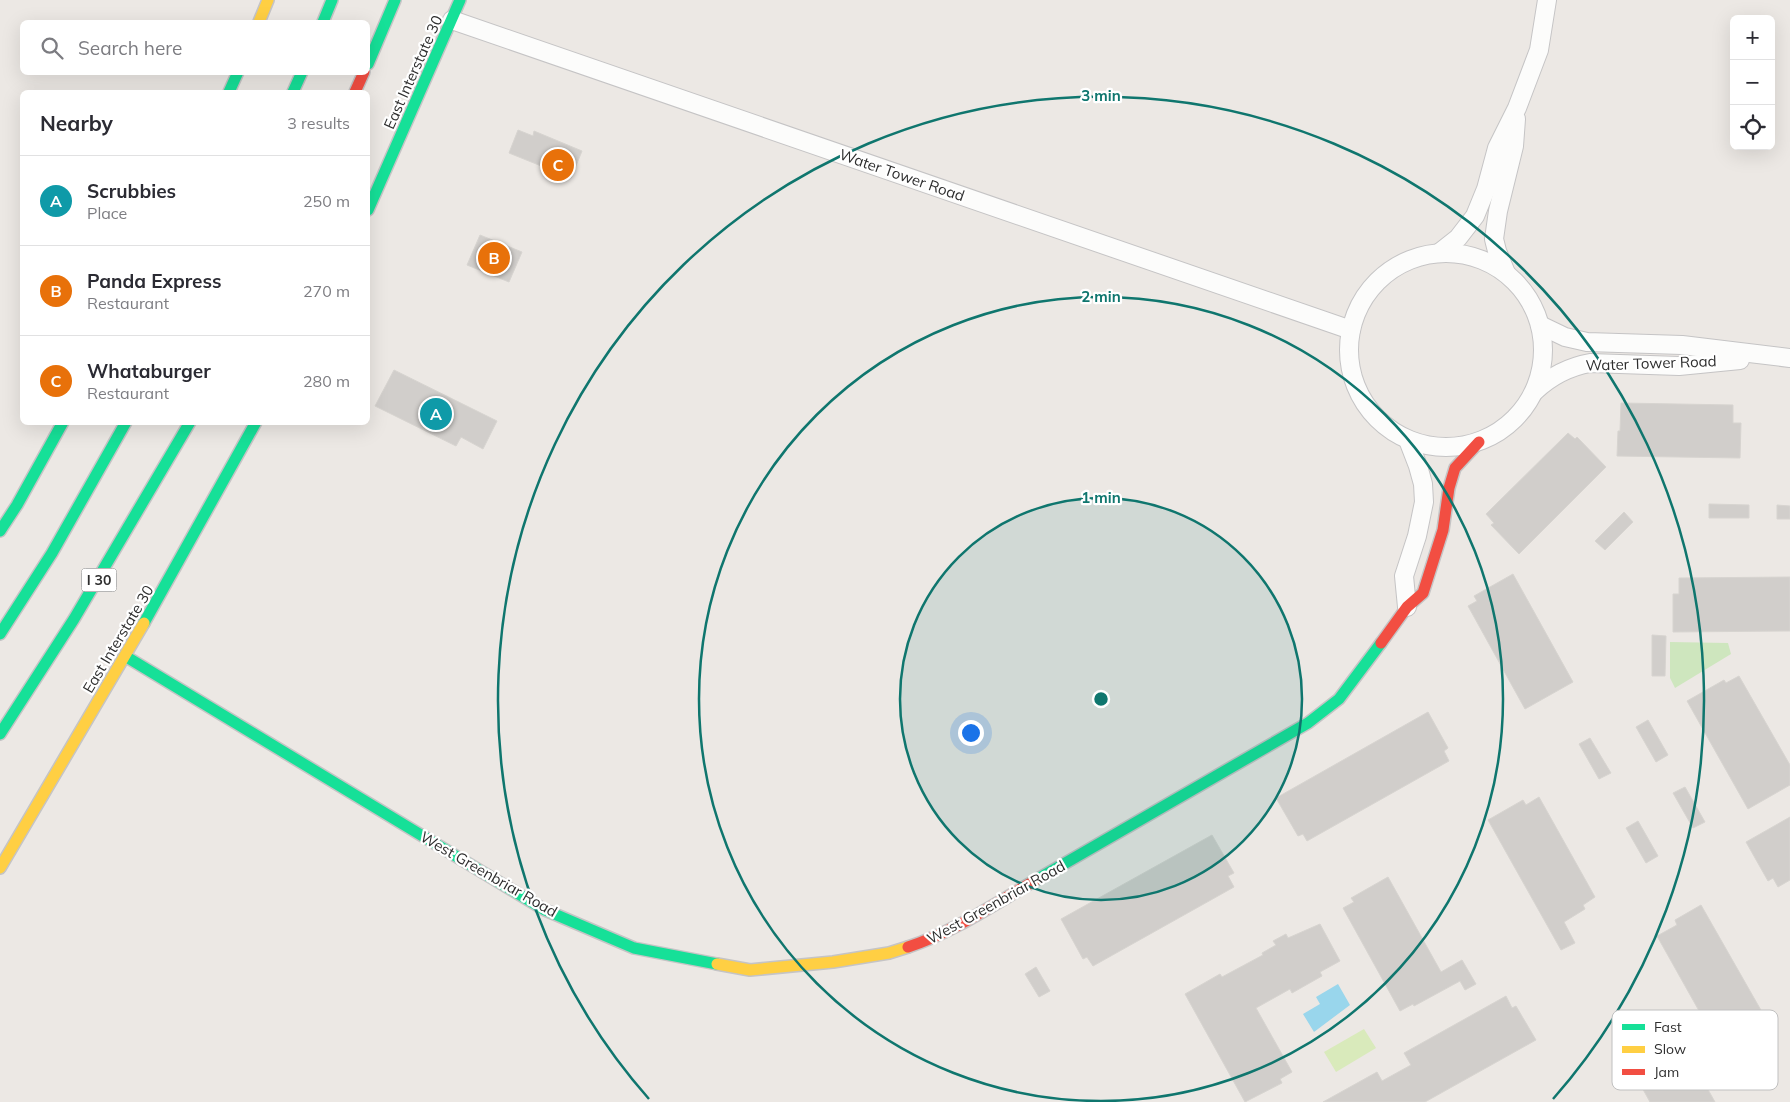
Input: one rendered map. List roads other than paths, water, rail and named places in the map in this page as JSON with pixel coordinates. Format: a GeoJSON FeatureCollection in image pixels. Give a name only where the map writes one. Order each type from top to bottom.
{"type":"FeatureCollection","features":[{"type":"Feature","properties":{"kind":"main road"},"geometry":{"type":"LineString","coordinates":[[260,20],[268,0]]}},
{"type":"Feature","properties":{"kind":"main road"},"geometry":{"type":"LineString","coordinates":[[324,20],[332,0]]}},
{"type":"Feature","properties":{"kind":"main road"},"geometry":{"type":"LineString","coordinates":[[370,59],[395,0]]}},
{"type":"Feature","properties":{"kind":"main road","name":"East Interstate 30"},"geometry":{"type":"LineString","coordinates":[[370,205],[460,0]]}},
{"type":"Feature","properties":{"kind":"main road"},"geometry":{"type":"LineString","coordinates":[[230,90],[237,75]]}},
{"type":"Feature","properties":{"kind":"main road"},"geometry":{"type":"LineString","coordinates":[[294,90],[301,75]]}},
{"type":"Feature","properties":{"kind":"main road"},"geometry":{"type":"LineString","coordinates":[[356,90],[363,75]]}},
{"type":"Feature","properties":{"kind":"main road"},"geometry":{"type":"LineString","coordinates":[[0,531],[17,505],[61,425]]}},
{"type":"Feature","properties":{"kind":"main road"},"geometry":{"type":"LineString","coordinates":[[0,634],[52,553],[124,425]]}},
{"type":"Feature","properties":{"kind":"main road","name":"I 30"},"geometry":{"type":"LineString","coordinates":[[0,734],[34,684],[96,584],[188,425]]}},
{"type":"Feature","properties":{"kind":"main road","name":"East Interstate 30"},"geometry":{"type":"LineString","coordinates":[[0,868],[164,590],[254,425]]}},
{"type":"Feature","properties":{"kind":"main road","name":"West Greenbriar Road"},"geometry":{"type":"LineString","coordinates":[[125,656],[546,910],[634,948],[750,970],[833,962],[889,953],[926,941],[953,928],[1308,723],[1338,699],[1376,651],[1406,606],[1423,593],[1443,530],[1449,488],[1455,468],[1479,442]]}},
{"type":"Feature","properties":{"kind":"street"},"geometry":{"type":"LineString","coordinates":[[1439,253],[1458,238],[1475,216],[1486,190],[1497,148],[1517,108],[1539,50],[1547,0]]}},
{"type":"Feature","properties":{"kind":"street","name":"Water Tower Road"},"geometry":{"type":"LineString","coordinates":[[452,20],[1351,330]]}},
{"type":"Feature","properties":{"kind":"street"},"geometry":{"type":"LineString","coordinates":[[1506,273],[1494,239],[1498,211],[1514,146],[1517,108]]}},
{"type":"Feature","properties":{"kind":"street"},"geometry":{"type":"LineString","coordinates":[[1439,253],[1464,254],[1479,258],[1506,273],[1517,283],[1535,309],[1543,341],[1543,358],[1535,391],[1526,406],[1503,430],[1479,442],[1456,447],[1439,448],[1423,445],[1393,433],[1370,412],[1354,384],[1348,352],[1351,330],[1359,306],[1367,292],[1378,280],[1404,262],[1439,253]]}},
{"type":"Feature","properties":{"kind":"street","name":"Water Tower Road"},"geometry":{"type":"LineString","coordinates":[[1540,325],[1565,337],[1587,342],[1682,346],[1783,357]]}},
{"type":"Feature","properties":{"kind":"street","name":"Water Tower Road"},"geometry":{"type":"LineString","coordinates":[[1535,391],[1560,372],[1590,364],[1679,366],[1783,357]]}},
{"type":"Feature","properties":{"kind":"street"},"geometry":{"type":"LineString","coordinates":[[1406,606],[1404,576],[1417,536],[1424,502],[1423,484],[1408,440]]}},
{"type":"Feature","properties":{"kind":"water"},"geometry":{"type":"Polygon","coordinates":[[[1338,984],[1350,1005],[1314,1032],[1303,1014],[1320,1004],[1316,997],[1338,984]]]}},
{"type":"Feature","properties":{"kind":"place","name":"Whataburger"},"geometry":{"type":"Point","coordinates":[558,165]}},
{"type":"Feature","properties":{"kind":"place","name":"Panda Express"},"geometry":{"type":"Point","coordinates":[494,258]}},
{"type":"Feature","properties":{"kind":"place","name":"Scrubbies"},"geometry":{"type":"Point","coordinates":[436,414]}}]}
